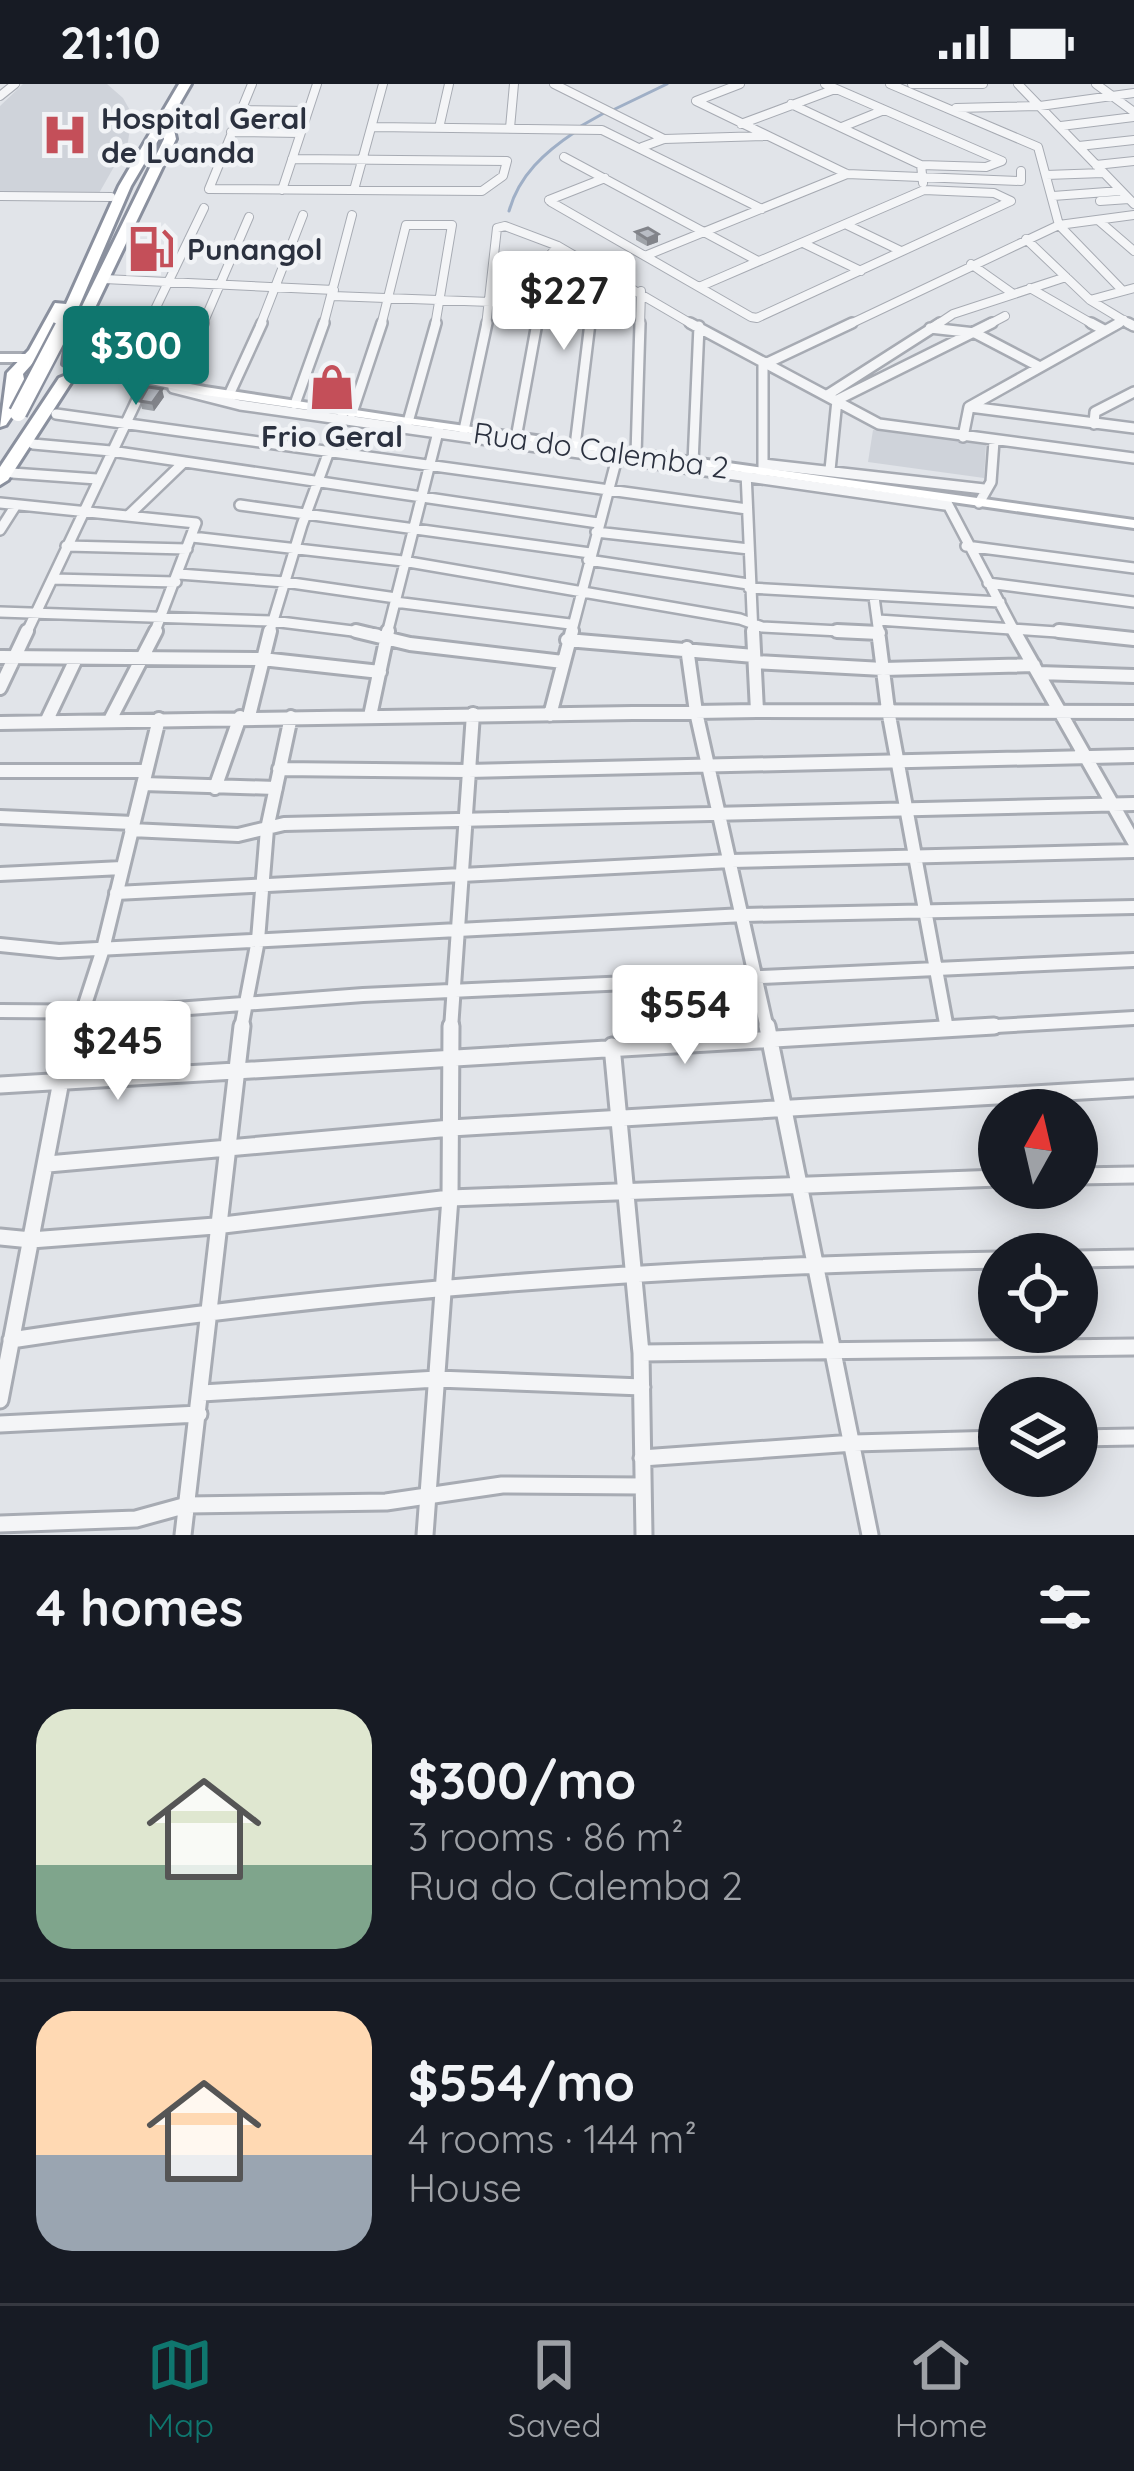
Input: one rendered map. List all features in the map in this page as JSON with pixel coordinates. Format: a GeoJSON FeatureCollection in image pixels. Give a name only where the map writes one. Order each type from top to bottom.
{"type":"FeatureCollection","features":[{"type":"Feature","properties":{"kind":"highway"},"geometry":{"type":"LineString","coordinates":[[0,456],[189,84]]}},
{"type":"Feature","properties":{"kind":"highway"},"geometry":{"type":"LineString","coordinates":[[68,327],[125,186],[189,84]]}},
{"type":"Feature","properties":{"kind":"highway"},"geometry":{"type":"LineString","coordinates":[[6,477],[53,363],[74,337],[170,139],[167,125]]}},
{"type":"Feature","properties":{"kind":"highway"},"geometry":{"type":"LineString","coordinates":[[0,422],[12,404],[14,373],[22,352],[43,339],[108,197],[125,186]]}},
{"type":"Feature","properties":{"kind":"highway"},"geometry":{"type":"LineString","coordinates":[[43,339],[53,363]]}},
{"type":"Feature","properties":{"kind":"highway"},"geometry":{"type":"LineString","coordinates":[[14,373],[53,363]]}},
{"type":"Feature","properties":{"kind":"highway"},"geometry":{"type":"LineString","coordinates":[[14,373],[53,363]]}},
{"type":"Feature","properties":{"kind":"highway"},"geometry":{"type":"LineString","coordinates":[[0,440],[23,413]]}},
{"type":"Feature","properties":{"kind":"main road","name":"Rua do Calemba 2"},"geometry":{"type":"LineString","coordinates":[[53,363],[438,430],[464,430],[747,474],[763,468],[854,479],[945,502],[982,496],[1134,524]]}},
{"type":"Feature","properties":{"kind":"main road"},"geometry":{"type":"LineString","coordinates":[[53,363],[144,385],[175,386]]}},
{"type":"Feature","properties":{"kind":"street"},"geometry":{"type":"LineString","coordinates":[[1,94],[15,84]]}},
{"type":"Feature","properties":{"kind":"street"},"geometry":{"type":"LineString","coordinates":[[252,84],[209,189],[482,191],[503,176],[507,161],[292,159]]}},
{"type":"Feature","properties":{"kind":"street"},"geometry":{"type":"LineString","coordinates":[[282,190],[317,84]]}},
{"type":"Feature","properties":{"kind":"street"},"geometry":{"type":"LineString","coordinates":[[354,190],[383,84]]}},
{"type":"Feature","properties":{"kind":"street"},"geometry":{"type":"LineString","coordinates":[[439,128],[449,84]]}},
{"type":"Feature","properties":{"kind":"street"},"geometry":{"type":"LineString","coordinates":[[510,128],[514,84]]}},
{"type":"Feature","properties":{"kind":"street"},"geometry":{"type":"LineString","coordinates":[[554,84],[664,139]]}},
{"type":"Feature","properties":{"kind":"street"},"geometry":{"type":"LineString","coordinates":[[566,89],[580,84]]}},
{"type":"Feature","properties":{"kind":"street"},"geometry":{"type":"LineString","coordinates":[[740,84],[696,100],[847,174],[1022,181],[1021,171]]}},
{"type":"Feature","properties":{"kind":"street"},"geometry":{"type":"LineString","coordinates":[[791,104],[921,165],[986,167],[1002,161],[825,84]]}},
{"type":"Feature","properties":{"kind":"street"},"geometry":{"type":"LineString","coordinates":[[890,84],[1038,147],[1059,225],[1129,290]]}},
{"type":"Feature","properties":{"kind":"street"},"geometry":{"type":"LineString","coordinates":[[912,84],[983,84]]}},
{"type":"Feature","properties":{"kind":"street"},"geometry":{"type":"LineString","coordinates":[[1018,84],[1132,202]]}},
{"type":"Feature","properties":{"kind":"street"},"geometry":{"type":"LineString","coordinates":[[1096,84],[1134,115]]}},
{"type":"Feature","properties":{"kind":"street"},"geometry":{"type":"LineString","coordinates":[[740,123],[835,88]]}},
{"type":"Feature","properties":{"kind":"street"},"geometry":{"type":"LineString","coordinates":[[948,109],[1040,106],[1134,93]]}},
{"type":"Feature","properties":{"kind":"street"},"geometry":{"type":"LineString","coordinates":[[241,110],[308,111]]}},
{"type":"Feature","properties":{"kind":"street"},"geometry":{"type":"LineString","coordinates":[[841,127],[885,110]]}},
{"type":"Feature","properties":{"kind":"street"},"geometry":{"type":"LineString","coordinates":[[1061,126],[1134,115]]}},
{"type":"Feature","properties":{"kind":"street"},"geometry":{"type":"LineString","coordinates":[[602,130],[628,121]]}},
{"type":"Feature","properties":{"kind":"street"},"geometry":{"type":"LineString","coordinates":[[740,123],[745,137]]}},
{"type":"Feature","properties":{"kind":"street"},"geometry":{"type":"LineString","coordinates":[[374,128],[602,130],[762,209]]}},
{"type":"Feature","properties":{"kind":"street"},"geometry":{"type":"LineString","coordinates":[[231,132],[300,133]]}},
{"type":"Feature","properties":{"kind":"street"},"geometry":{"type":"LineString","coordinates":[[642,147],[664,139],[769,136]]}},
{"type":"Feature","properties":{"kind":"street"},"geometry":{"type":"LineString","coordinates":[[1078,146],[1134,140]]}},
{"type":"Feature","properties":{"kind":"street"},"geometry":{"type":"LineString","coordinates":[[564,157],[758,261]]}},
{"type":"Feature","properties":{"kind":"street"},"geometry":{"type":"LineString","coordinates":[[1046,175],[1134,161]]}},
{"type":"Feature","properties":{"kind":"street"},"geometry":{"type":"LineString","coordinates":[[921,165],[924,190]]}},
{"type":"Feature","properties":{"kind":"street"},"geometry":{"type":"LineString","coordinates":[[645,256],[847,174]]}},
{"type":"Feature","properties":{"kind":"street"},"geometry":{"type":"LineString","coordinates":[[605,178],[549,200],[645,256],[751,317],[764,318],[1011,201],[994,193],[924,190],[699,287]]}},
{"type":"Feature","properties":{"kind":"street"},"geometry":{"type":"LineString","coordinates":[[1053,196],[1134,188]]}},
{"type":"Feature","properties":{"kind":"street"},"geometry":{"type":"LineString","coordinates":[[0,196],[108,197]]}},
{"type":"Feature","properties":{"kind":"street"},"geometry":{"type":"LineString","coordinates":[[1100,201],[1132,202]]}},
{"type":"Feature","properties":{"kind":"street"},"geometry":{"type":"LineString","coordinates":[[122,376],[204,208]]}},
{"type":"Feature","properties":{"kind":"street"},"geometry":{"type":"LineString","coordinates":[[230,394],[278,287],[303,215]]}},
{"type":"Feature","properties":{"kind":"street"},"geometry":{"type":"LineString","coordinates":[[295,404],[334,293],[352,215]]}},
{"type":"Feature","properties":{"kind":"street"},"geometry":{"type":"LineString","coordinates":[[763,365],[1059,225],[1134,215]]}},
{"type":"Feature","properties":{"kind":"street"},"geometry":{"type":"LineString","coordinates":[[249,217],[224,284],[175,386],[240,405],[346,414],[945,502],[1134,842]]}},
{"type":"Feature","properties":{"kind":"street"},"geometry":{"type":"LineString","coordinates":[[1099,220],[1134,251]]}},
{"type":"Feature","properties":{"kind":"street"},"geometry":{"type":"LineString","coordinates":[[215,788],[244,717],[327,450],[346,414],[390,298],[406,225],[454,227],[442,300],[408,422]]}},
{"type":"Feature","properties":{"kind":"street"},"geometry":{"type":"LineString","coordinates":[[847,225],[901,251]]}},
{"type":"Feature","properties":{"kind":"street"},"geometry":{"type":"LineString","coordinates":[[464,430],[491,302],[497,228],[509,227],[558,246],[763,365],[892,428],[1134,458]]}},
{"type":"Feature","properties":{"kind":"street"},"geometry":{"type":"LineString","coordinates":[[1025,239],[1090,300],[1130,324]]}},
{"type":"Feature","properties":{"kind":"street"},"geometry":{"type":"LineString","coordinates":[[805,244],[861,271]]}},
{"type":"Feature","properties":{"kind":"street"},"geometry":{"type":"LineString","coordinates":[[516,438],[549,256],[558,246]]}},
{"type":"Feature","properties":{"kind":"street"},"geometry":{"type":"LineString","coordinates":[[971,264],[1012,292]]}},
{"type":"Feature","properties":{"kind":"street"},"geometry":{"type":"LineString","coordinates":[[575,446],[596,269]]}},
{"type":"Feature","properties":{"kind":"street"},"geometry":{"type":"LineString","coordinates":[[830,470],[833,397],[869,366],[929,328],[1012,292],[1066,278]]}},
{"type":"Feature","properties":{"kind":"street"},"geometry":{"type":"LineString","coordinates":[[104,279],[540,304]]}},
{"type":"Feature","properties":{"kind":"street"},"geometry":{"type":"LineString","coordinates":[[1030,288],[1104,331]]}},
{"type":"Feature","properties":{"kind":"street"},"geometry":{"type":"LineString","coordinates":[[1090,300],[1129,290]]}},
{"type":"Feature","properties":{"kind":"street"},"geometry":{"type":"LineString","coordinates":[[636,455],[641,292]]}},
{"type":"Feature","properties":{"kind":"street"},"geometry":{"type":"LineString","coordinates":[[833,397],[889,376],[1005,316]]}},
{"type":"Feature","properties":{"kind":"street"},"geometry":{"type":"LineString","coordinates":[[963,436],[969,407],[1104,331],[1130,324]]}},
{"type":"Feature","properties":{"kind":"street"},"geometry":{"type":"LineString","coordinates":[[693,463],[699,326]]}},
{"type":"Feature","properties":{"kind":"street"},"geometry":{"type":"LineString","coordinates":[[929,328],[974,333],[1038,366]]}},
{"type":"Feature","properties":{"kind":"street"},"geometry":{"type":"LineString","coordinates":[[763,365],[763,468],[830,470],[854,479],[982,496],[991,482],[994,441]]}},
{"type":"Feature","properties":{"kind":"street"},"geometry":{"type":"LineString","coordinates":[[869,366],[889,376]]}},
{"type":"Feature","properties":{"kind":"street"},"geometry":{"type":"LineString","coordinates":[[0,688],[144,385]]}},
{"type":"Feature","properties":{"kind":"street"},"geometry":{"type":"LineString","coordinates":[[1094,424],[1095,412],[1134,392]]}},
{"type":"Feature","properties":{"kind":"street"},"geometry":{"type":"LineString","coordinates":[[969,407],[1134,428]]}},
{"type":"Feature","properties":{"kind":"street"},"geometry":{"type":"LineString","coordinates":[[56,413],[747,509]]}},
{"type":"Feature","properties":{"kind":"street"},"geometry":{"type":"LineString","coordinates":[[370,716],[403,561],[438,430]]}},
{"type":"Feature","properties":{"kind":"street"},"geometry":{"type":"LineString","coordinates":[[33,443],[422,496],[749,549]]}},
{"type":"Feature","properties":{"kind":"street"},"geometry":{"type":"LineString","coordinates":[[550,715],[617,456]]}},
{"type":"Feature","properties":{"kind":"street"},"geometry":{"type":"LineString","coordinates":[[130,514],[184,462]]}},
{"type":"Feature","properties":{"kind":"street"},"geometry":{"type":"LineString","coordinates":[[747,474],[748,586],[757,710]]}},
{"type":"Feature","properties":{"kind":"street"},"geometry":{"type":"LineString","coordinates":[[6,477],[97,479]]}},
{"type":"Feature","properties":{"kind":"street"},"geometry":{"type":"LineString","coordinates":[[0,503],[196,523],[146,659],[110,720]]}},
{"type":"Feature","properties":{"kind":"street"},"geometry":{"type":"LineString","coordinates":[[0,530],[16,505]]}},
{"type":"Feature","properties":{"kind":"street"},"geometry":{"type":"LineString","coordinates":[[240,505],[589,556],[748,586],[1000,602]]}},
{"type":"Feature","properties":{"kind":"street"},"geometry":{"type":"LineString","coordinates":[[66,546],[296,547],[580,590],[762,627],[1014,626],[1134,639]]}},
{"type":"Feature","properties":{"kind":"street"},"geometry":{"type":"LineString","coordinates":[[966,546],[1134,568]]}},
{"type":"Feature","properties":{"kind":"street"},"geometry":{"type":"LineString","coordinates":[[53,579],[285,582],[570,624]]}},
{"type":"Feature","properties":{"kind":"street"},"geometry":{"type":"LineString","coordinates":[[988,583],[1134,602]]}},
{"type":"Feature","properties":{"kind":"street"},"geometry":{"type":"LineString","coordinates":[[874,597],[888,710],[947,1029]]}},
{"type":"Feature","properties":{"kind":"street"},"geometry":{"type":"LineString","coordinates":[[0,612],[272,622],[563,662]]}},
{"type":"Feature","properties":{"kind":"street"},"geometry":{"type":"LineString","coordinates":[[568,640],[883,669],[1036,669],[1134,676]]}},
{"type":"Feature","properties":{"kind":"street"},"geometry":{"type":"LineString","coordinates":[[687,648],[870,1535]]}},
{"type":"Feature","properties":{"kind":"street"},"geometry":{"type":"LineString","coordinates":[[0,657],[262,659],[380,672]]}},
{"type":"Feature","properties":{"kind":"street"},"geometry":{"type":"LineString","coordinates":[[46,722],[75,661]]}},
{"type":"Feature","properties":{"kind":"street"},"geometry":{"type":"LineString","coordinates":[[0,722],[757,710],[1134,712]]}},
{"type":"Feature","properties":{"kind":"street"},"geometry":{"type":"LineString","coordinates":[[425,1535],[450,1198],[448,1055],[473,714]]}},
{"type":"Feature","properties":{"kind":"street"},"geometry":{"type":"LineString","coordinates":[[183,1535],[200,1414],[206,1308],[233,1074],[258,940],[267,829],[291,717]]}},
{"type":"Feature","properties":{"kind":"street"},"geometry":{"type":"LineString","coordinates":[[0,1400],[11,1340],[6,1320],[31,1240],[61,1081],[103,949],[159,719]]}},
{"type":"Feature","properties":{"kind":"street"},"geometry":{"type":"LineString","coordinates":[[279,769],[468,771],[1134,756]]}},
{"type":"Feature","properties":{"kind":"street"},"geometry":{"type":"LineString","coordinates":[[0,771],[144,777],[215,788],[276,788]]}},
{"type":"Feature","properties":{"kind":"street"},"geometry":{"type":"LineString","coordinates":[[0,817],[238,835],[284,824],[720,810],[1134,804]]}},
{"type":"Feature","properties":{"kind":"street"},"geometry":{"type":"LineString","coordinates":[[116,893],[731,861],[1134,851]]}},
{"type":"Feature","properties":{"kind":"street"},"geometry":{"type":"LineString","coordinates":[[0,874],[122,868]]}},
{"type":"Feature","properties":{"kind":"street"},"geometry":{"type":"LineString","coordinates":[[0,945],[59,951],[744,915],[1134,907]]}},
{"type":"Feature","properties":{"kind":"street"},"geometry":{"type":"LineString","coordinates":[[0,1011],[80,1015],[244,1001],[756,974],[1134,960]]}},
{"type":"Feature","properties":{"kind":"street"},"geometry":{"type":"LineString","coordinates":[[0,1085],[1134,1018]]}},
{"type":"Feature","properties":{"kind":"street"},"geometry":{"type":"LineString","coordinates":[[612,1046],[641,1353],[644,1535]]}},
{"type":"Feature","properties":{"kind":"street"},"geometry":{"type":"LineString","coordinates":[[48,1164],[451,1128],[1134,1088]]}},
{"type":"Feature","properties":{"kind":"street"},"geometry":{"type":"LineString","coordinates":[[1098,1176],[1134,1175]]}},
{"type":"Feature","properties":{"kind":"street"},"geometry":{"type":"LineString","coordinates":[[0,1237],[31,1240],[215,1226],[450,1198],[978,1178]]}},
{"type":"Feature","properties":{"kind":"street"},"geometry":{"type":"LineString","coordinates":[[1098,1259],[1134,1258]]}},
{"type":"Feature","properties":{"kind":"street"},"geometry":{"type":"LineString","coordinates":[[11,1340],[206,1308],[444,1288],[814,1262],[978,1260]]}},
{"type":"Feature","properties":{"kind":"street"},"geometry":{"type":"LineString","coordinates":[[641,1353],[1134,1347]]}},
{"type":"Feature","properties":{"kind":"street"},"geometry":{"type":"LineString","coordinates":[[202,1393],[437,1379],[642,1387]]}},
{"type":"Feature","properties":{"kind":"street"},"geometry":{"type":"LineString","coordinates":[[0,1424],[200,1414]]}},
{"type":"Feature","properties":{"kind":"street"},"geometry":{"type":"LineString","coordinates":[[1098,1438],[1134,1437]]}},
{"type":"Feature","properties":{"kind":"street"},"geometry":{"type":"LineString","coordinates":[[642,1458],[978,1440]]}},
{"type":"Feature","properties":{"kind":"street"},"geometry":{"type":"LineString","coordinates":[[0,1524],[136,1519],[187,1505],[386,1502],[502,1485],[642,1486]]}},
{"type":"Feature","properties":{"kind":"shaded area","name":"Hospital Geral de Luanda"},"geometry":{"type":"Polygon","coordinates":[[[23,84],[107,84],[123,98],[132,114],[128,142],[98,195],[0,193],[0,106],[23,84]]]}},
{"type":"Feature","properties":{"kind":"shaded area"},"geometry":{"type":"Polygon","coordinates":[[[873,430],[986,444],[984,478],[868,462],[873,430]]]}},
{"type":"Feature","properties":{"kind":"building"},"geometry":{"type":"Polygon","coordinates":[[[648,228],[658,234],[647,239],[636,232],[648,228]]]}},
{"type":"Feature","properties":{"kind":"building"},"geometry":{"type":"Polygon","coordinates":[[[87,336],[103,337],[96,350],[82,350],[87,336]]]}},
{"type":"Feature","properties":{"kind":"building"},"geometry":{"type":"Polygon","coordinates":[[[148,387],[162,389],[152,403],[140,401],[148,387]]]}},
{"type":"Feature","properties":{"kind":"waterway"},"geometry":{"type":"LineString","coordinates":[[615,109],[667,84]]}},
{"type":"Feature","properties":{"kind":"waterway"},"geometry":{"type":"LineString","coordinates":[[581,126],[604,113]]}},
{"type":"Feature","properties":{"kind":"waterway"},"geometry":{"type":"LineString","coordinates":[[509,211],[534,166],[575,132]]}},
{"type":"Feature","properties":{"kind":"place","name":"Hospital Geral de Luanda"},"geometry":{"type":"Point","coordinates":[65,135]}},
{"type":"Feature","properties":{"kind":"place","name":"Punangol"},"geometry":{"type":"Point","coordinates":[151,249]}},
{"type":"Feature","properties":{"kind":"place","name":"Frio Geral"},"geometry":{"type":"Point","coordinates":[332,387]}}]}
